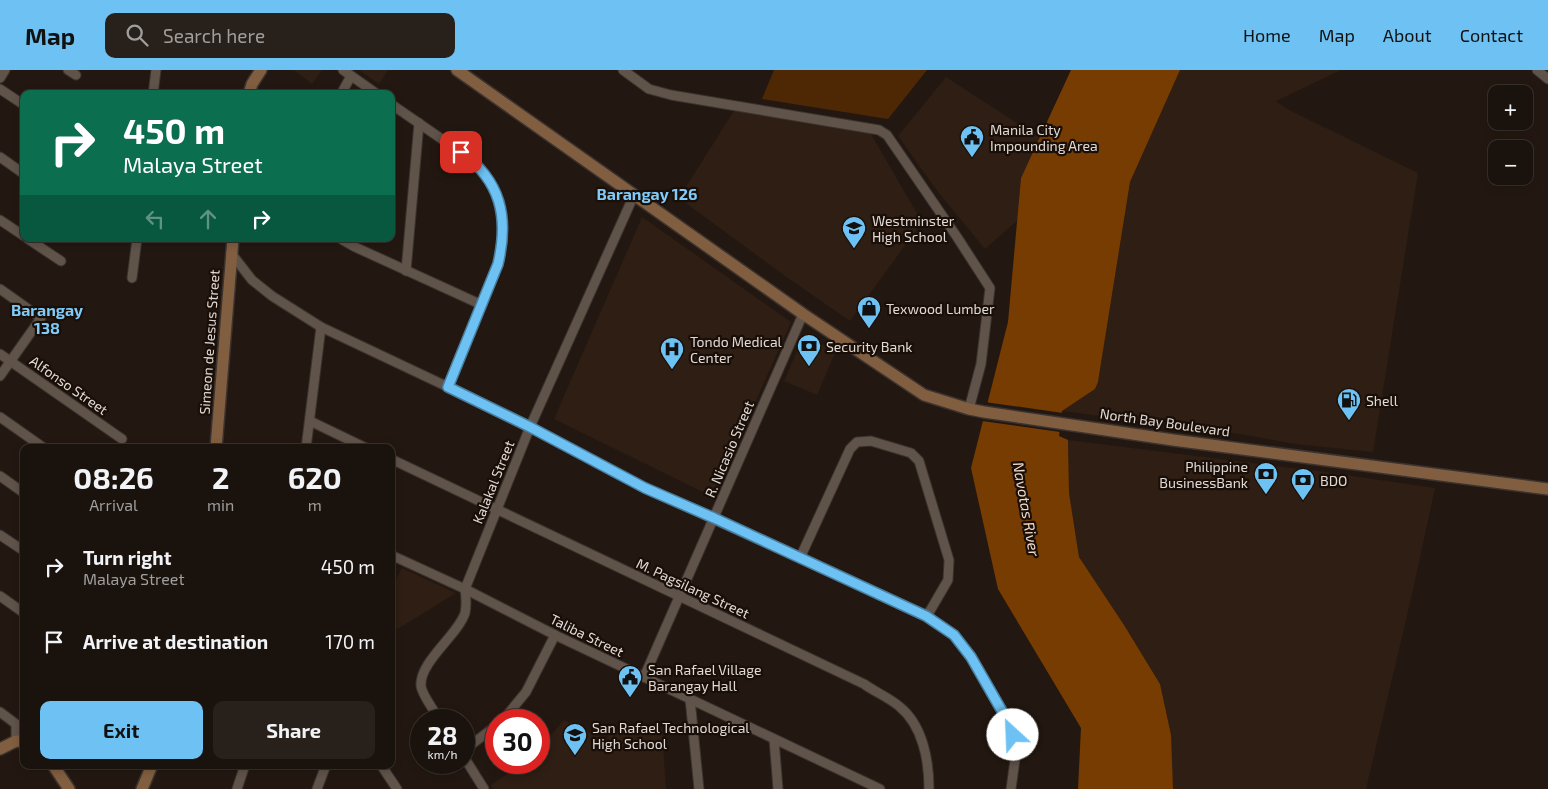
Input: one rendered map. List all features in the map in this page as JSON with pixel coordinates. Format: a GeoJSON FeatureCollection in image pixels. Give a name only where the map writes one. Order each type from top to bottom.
{"type":"FeatureCollection","features":[{"type":"Feature","properties":{"kind":"main road"},"geometry":{"type":"LineString","coordinates":[[250,90],[261,70]]}},
{"type":"Feature","properties":{"kind":"main road","name":"North Bay Boulevard"},"geometry":{"type":"LineString","coordinates":[[457,70],[802,314],[924,395],[984,412],[1062,422],[1173,440],[1548,489]]}},
{"type":"Feature","properties":{"kind":"main road","name":"Simeon de Jesus Street"},"geometry":{"type":"LineString","coordinates":[[216,444],[232,242]]}},
{"type":"Feature","properties":{"kind":"main road"},"geometry":{"type":"LineString","coordinates":[[0,748],[20,741]]}},
{"type":"Feature","properties":{"kind":"main road"},"geometry":{"type":"LineString","coordinates":[[56,769],[69,789]]}},
{"type":"Feature","properties":{"kind":"main road"},"geometry":{"type":"LineString","coordinates":[[142,789],[148,769]]}},
{"type":"Feature","properties":{"kind":"street"},"geometry":{"type":"LineString","coordinates":[[0,78],[5,70]]}},
{"type":"Feature","properties":{"kind":"street"},"geometry":{"type":"LineString","coordinates":[[154,90],[156,70]]}},
{"type":"Feature","properties":{"kind":"street"},"geometry":{"type":"LineString","coordinates":[[343,70],[371,90]]}},
{"type":"Feature","properties":{"kind":"street"},"geometry":{"type":"LineString","coordinates":[[623,70],[648,89],[671,95],[879,130],[887,135],[990,288],[981,364],[969,409]]}},
{"type":"Feature","properties":{"kind":"street"},"geometry":{"type":"LineString","coordinates":[[1536,70],[1548,79]]}},
{"type":"Feature","properties":{"kind":"street"},"geometry":{"type":"LineString","coordinates":[[343,90],[351,76]]}},
{"type":"Feature","properties":{"kind":"street"},"geometry":{"type":"LineString","coordinates":[[0,89],[20,102]]}},
{"type":"Feature","properties":{"kind":"street"},"geometry":{"type":"LineString","coordinates":[[395,107],[475,162],[486,174],[501,207],[502,246],[498,264],[448,387]]}},
{"type":"Feature","properties":{"kind":"street"},"geometry":{"type":"LineString","coordinates":[[406,271],[419,123]]}},
{"type":"Feature","properties":{"kind":"street"},"geometry":{"type":"LineString","coordinates":[[0,157],[20,171]]}},
{"type":"Feature","properties":{"kind":"street","name":"Kalakal Street"},"geometry":{"type":"LineString","coordinates":[[433,709],[422,691],[422,680],[433,657],[464,615],[467,602],[465,589],[530,427],[634,195]]}},
{"type":"Feature","properties":{"kind":"street"},"geometry":{"type":"LineString","coordinates":[[0,220],[20,233]]}},
{"type":"Feature","properties":{"kind":"street"},"geometry":{"type":"LineString","coordinates":[[32,242],[61,261]]}},
{"type":"Feature","properties":{"kind":"street"},"geometry":{"type":"LineString","coordinates":[[132,278],[137,242]]}},
{"type":"Feature","properties":{"kind":"street"},"geometry":{"type":"LineString","coordinates":[[346,242],[482,306]]}},
{"type":"Feature","properties":{"kind":"street"},"geometry":{"type":"LineString","coordinates":[[231,253],[252,280],[272,296],[320,327],[530,427],[645,488],[926,616],[954,635],[971,657],[1010,725],[1017,745],[1011,789]]}},
{"type":"Feature","properties":{"kind":"street"},"geometry":{"type":"LineString","coordinates":[[0,289],[41,318],[0,376]]}},
{"type":"Feature","properties":{"kind":"street","name":"R. Nicasio Street"},"geometry":{"type":"LineString","coordinates":[[644,677],[802,314]]}},
{"type":"Feature","properties":{"kind":"street"},"geometry":{"type":"LineString","coordinates":[[307,444],[320,327]]}},
{"type":"Feature","properties":{"kind":"street","name":"Alfonso Street"},"geometry":{"type":"LineString","coordinates":[[0,354],[122,439]]}},
{"type":"Feature","properties":{"kind":"street"},"geometry":{"type":"LineString","coordinates":[[0,417],[38,444]]}},
{"type":"Feature","properties":{"kind":"street"},"geometry":{"type":"LineString","coordinates":[[310,420],[358,444]]}},
{"type":"Feature","properties":{"kind":"street"},"geometry":{"type":"LineString","coordinates":[[800,558],[850,449],[857,442],[871,440],[911,453],[919,461],[949,560],[948,580],[926,616]]}},
{"type":"Feature","properties":{"kind":"street","name":"M. Pagsilang Street"},"geometry":{"type":"LineString","coordinates":[[395,461],[864,684],[900,707],[913,722],[920,735],[924,751],[928,789]]}},
{"type":"Feature","properties":{"kind":"street"},"geometry":{"type":"LineString","coordinates":[[0,476],[20,490]]}},
{"type":"Feature","properties":{"kind":"street"},"geometry":{"type":"LineString","coordinates":[[0,535],[20,548]]}},
{"type":"Feature","properties":{"kind":"street","name":"Taliba Street"},"geometry":{"type":"LineString","coordinates":[[395,557],[880,789]]}},
{"type":"Feature","properties":{"kind":"street"},"geometry":{"type":"LineString","coordinates":[[0,596],[20,610]]}},
{"type":"Feature","properties":{"kind":"street"},"geometry":{"type":"LineString","coordinates":[[512,709],[526,692],[555,635]]}},
{"type":"Feature","properties":{"kind":"street"},"geometry":{"type":"LineString","coordinates":[[690,699],[699,789]]}},
{"type":"Feature","properties":{"kind":"street"},"geometry":{"type":"LineString","coordinates":[[0,712],[16,724],[20,741]]}},
{"type":"Feature","properties":{"kind":"street"},"geometry":{"type":"LineString","coordinates":[[774,739],[778,789]]}},
{"type":"Feature","properties":{"kind":"street"},"geometry":{"type":"LineString","coordinates":[[237,789],[244,769]]}},
{"type":"Feature","properties":{"kind":"street"},"geometry":{"type":"LineString","coordinates":[[318,789],[325,769]]}},
{"type":"Feature","properties":{"kind":"street"},"geometry":{"type":"LineString","coordinates":[[384,769],[397,789]]}},
{"type":"Feature","properties":{"kind":"street"},"geometry":{"type":"LineString","coordinates":[[475,774],[484,789]]}},
{"type":"Feature","properties":{"kind":"shaded area"},"geometry":{"type":"Polygon","coordinates":[[[294,70],[322,70],[312,84],[294,70]]]}},
{"type":"Feature","properties":{"kind":"shaded area"},"geometry":{"type":"Polygon","coordinates":[[[359,70],[388,70],[379,84],[359,70]]]}},
{"type":"Feature","properties":{"kind":"shaded area"},"geometry":{"type":"Polygon","coordinates":[[[774,70],[927,70],[888,119],[762,99],[774,70]]]}},
{"type":"Feature","properties":{"kind":"shaded area"},"geometry":{"type":"Polygon","coordinates":[[[1180,70],[1341,70],[1276,101],[1287,109],[1418,173],[1373,452],[1295,444],[1240,434],[1062,411],[1095,389],[1098,382],[1130,182],[1180,70]]]}},
{"type":"Feature","properties":{"kind":"shaded area","name":"Manila City Impounding Area"},"geometry":{"type":"Polygon","coordinates":[[[946,77],[1040,138],[1021,178],[1018,220],[985,249],[939,193],[898,136],[946,77]]]}},
{"type":"Feature","properties":{"kind":"shaded area"},"geometry":{"type":"Polygon","coordinates":[[[735,109],[871,134],[922,222],[850,321],[679,198],[735,109]]]}},
{"type":"Feature","properties":{"kind":"shaded area","name":"Tondo Medical Center"},"geometry":{"type":"Polygon","coordinates":[[[642,217],[791,322],[713,497],[554,419],[642,217]]]}},
{"type":"Feature","properties":{"kind":"shaded area","name":"Security Bank"},"geometry":{"type":"Polygon","coordinates":[[[805,333],[835,353],[817,395],[784,381],[805,333]]]}},
{"type":"Feature","properties":{"kind":"shaded area"},"geometry":{"type":"Polygon","coordinates":[[[1068,440],[1325,472],[1435,488],[1366,789],[1173,789],[1160,684],[1079,557],[1069,493],[1068,440]]]}},
{"type":"Feature","properties":{"kind":"shaded area"},"geometry":{"type":"Polygon","coordinates":[[[402,568],[456,593],[395,631],[395,581],[402,568]]]}},
{"type":"Feature","properties":{"kind":"shaded area"},"geometry":{"type":"Polygon","coordinates":[[[564,720],[609,741],[608,731],[662,729],[666,789],[493,789],[491,785],[508,774],[550,774],[550,736],[564,720]]]}},
{"type":"Feature","properties":{"kind":"water","name":"Navotas River"},"geometry":{"type":"Polygon","coordinates":[[[1071,70],[1180,70],[1130,182],[1098,382],[1095,389],[1062,411],[1059,436],[1068,440],[1069,493],[1079,557],[1160,684],[1171,735],[1173,789],[1078,789],[1081,728],[998,589],[971,468],[1008,322],[1021,178],[1071,70]]]}},
{"type":"Feature","properties":{"kind":"pier"},"geometry":{"type":"Polygon","coordinates":[[[985,402],[1063,413],[1060,432],[982,421],[985,402]]]}},
{"type":"Feature","properties":{"kind":"place","name":"Manila City Impounding Area"},"geometry":{"type":"Point","coordinates":[972,158]}},
{"type":"Feature","properties":{"kind":"place","name":"Westminster High School"},"geometry":{"type":"Point","coordinates":[854,249]}},
{"type":"Feature","properties":{"kind":"place","name":"Texwood Lumber"},"geometry":{"type":"Point","coordinates":[869,329]}},
{"type":"Feature","properties":{"kind":"place","name":"Security Bank"},"geometry":{"type":"Point","coordinates":[809,367]}},
{"type":"Feature","properties":{"kind":"place","name":"Tondo Medical Center"},"geometry":{"type":"Point","coordinates":[672,370]}},
{"type":"Feature","properties":{"kind":"place","name":"Shell"},"geometry":{"type":"Point","coordinates":[1349,421]}},
{"type":"Feature","properties":{"kind":"place","name":"Philippine BusinessBank"},"geometry":{"type":"Point","coordinates":[1266,495]}},
{"type":"Feature","properties":{"kind":"place","name":"BDO"},"geometry":{"type":"Point","coordinates":[1303,501]}},
{"type":"Feature","properties":{"kind":"place","name":"San Rafael Village Barangay Hall"},"geometry":{"type":"Point","coordinates":[630,698]}},
{"type":"Feature","properties":{"kind":"place","name":"San Rafael Technological High School"},"geometry":{"type":"Point","coordinates":[575,756]}},
{"type":"Feature","properties":{"kind":"district","name":"Barangay 126"},"geometry":{"type":"Point","coordinates":[647,193]}},
{"type":"Feature","properties":{"kind":"district","name":"Barangay 138"},"geometry":{"type":"Point","coordinates":[47,318]}},
{"type":"Feature","properties":{"kind":"route"},"geometry":{"type":"LineString","coordinates":[[461,152],[475,162],[486,174],[494,189],[501,207],[503,226],[502,246],[498,264],[482,306],[448,387],[530,427],[645,488],[926,616],[954,635],[971,657],[1010,725],[1013,735]]}}]}
